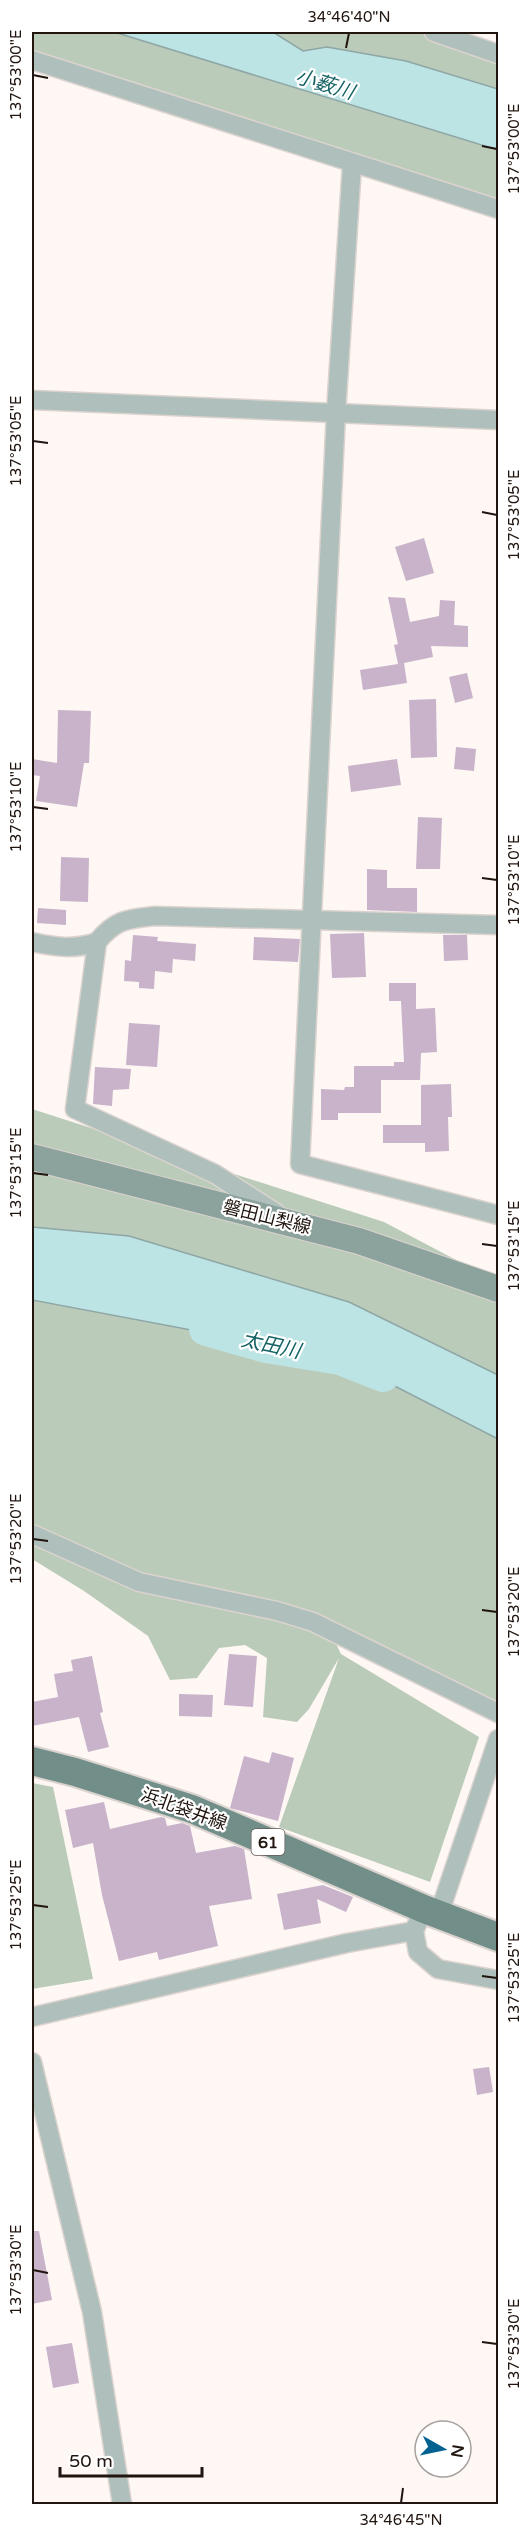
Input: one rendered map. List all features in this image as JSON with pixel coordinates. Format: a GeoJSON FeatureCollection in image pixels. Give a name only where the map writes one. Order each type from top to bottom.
{"type":"FeatureCollection","features":[{"type":"Feature","properties":{"kind":"main road","name":"磐田山梨線"},"geometry":{"type":"LineString","coordinates":[[32,1157],[359,1241],[498,1288]]}},
{"type":"Feature","properties":{"kind":"main road","name":"浜北袋井線"},"geometry":{"type":"LineString","coordinates":[[32,1761],[75,1772],[192,1809],[426,1918],[498,1937]]}},
{"type":"Feature","properties":{"kind":"street"},"geometry":{"type":"LineString","coordinates":[[434,32],[498,54]]}},
{"type":"Feature","properties":{"kind":"street"},"geometry":{"type":"LineString","coordinates":[[32,60],[498,209]]}},
{"type":"Feature","properties":{"kind":"street"},"geometry":{"type":"LineString","coordinates":[[352,164],[336,413],[300,1164],[498,1215]]}},
{"type":"Feature","properties":{"kind":"street"},"geometry":{"type":"LineString","coordinates":[[32,400],[498,420]]}},
{"type":"Feature","properties":{"kind":"street"},"geometry":{"type":"LineString","coordinates":[[297,1224],[264,1207],[215,1174],[75,1109],[97,942],[109,927],[131,919],[155,916],[313,918],[498,925]]}},
{"type":"Feature","properties":{"kind":"street"},"geometry":{"type":"LineString","coordinates":[[32,942],[79,948],[97,942]]}},
{"type":"Feature","properties":{"kind":"street"},"geometry":{"type":"LineString","coordinates":[[32,1534],[139,1582],[277,1611],[314,1622],[498,1713]]}},
{"type":"Feature","properties":{"kind":"street"},"geometry":{"type":"LineString","coordinates":[[498,1739],[426,1918],[418,1952],[438,1969],[498,1980]]}},
{"type":"Feature","properties":{"kind":"street"},"geometry":{"type":"LineString","coordinates":[[32,2017],[347,1943],[426,1918]]}},
{"type":"Feature","properties":{"kind":"street"},"geometry":{"type":"LineString","coordinates":[[32,2062],[92,2312],[122,2505]]}},
{"type":"Feature","properties":{"kind":"green space"},"geometry":{"type":"Polygon","coordinates":[[[32,32],[447,32],[498,48],[498,210],[32,65],[32,32]]]}},
{"type":"Feature","properties":{"kind":"green space"},"geometry":{"type":"Polygon","coordinates":[[[32,1109],[384,1222],[498,1282],[498,1719],[330,1631],[341,1654],[479,1737],[430,1882],[279,1827],[339,1658],[309,1709],[297,1722],[263,1717],[267,1658],[245,1645],[219,1648],[197,1678],[170,1680],[148,1636],[84,1591],[32,1559],[32,1540],[126,1576],[32,1534],[32,1109]]]}},
{"type":"Feature","properties":{"kind":"green space"},"geometry":{"type":"Polygon","coordinates":[[[32,1783],[53,1787],[93,1979],[32,1989],[32,1783]]]}},
{"type":"Feature","properties":{"kind":"water","name":"小薮川"},"geometry":{"type":"Polygon","coordinates":[[[114,32],[273,32],[303,51],[327,47],[406,61],[498,89],[498,150],[114,32]]]}},
{"type":"Feature","properties":{"kind":"water"},"geometry":{"type":"Polygon","coordinates":[[[32,1227],[129,1236],[349,1302],[498,1375],[498,1439],[340,1358],[32,1300],[32,1227]]]}},
{"type":"Feature","properties":{"kind":"building"},"geometry":{"type":"Polygon","coordinates":[[[424,538],[434,573],[406,581],[395,547],[424,538]]]}},
{"type":"Feature","properties":{"kind":"building"},"geometry":{"type":"Polygon","coordinates":[[[388,597],[405,598],[410,622],[439,616],[440,600],[455,601],[454,625],[468,626],[468,647],[431,646],[433,657],[404,663],[407,683],[363,690],[360,670],[398,664],[394,645],[398,644],[388,597]]]}},
{"type":"Feature","properties":{"kind":"building"},"geometry":{"type":"Polygon","coordinates":[[[467,673],[473,698],[455,703],[449,677],[467,673]]]}},
{"type":"Feature","properties":{"kind":"building"},"geometry":{"type":"Polygon","coordinates":[[[436,699],[437,757],[411,758],[409,700],[436,699]]]}},
{"type":"Feature","properties":{"kind":"building"},"geometry":{"type":"Polygon","coordinates":[[[58,710],[91,711],[89,763],[84,763],[77,807],[36,801],[40,776],[32,775],[32,759],[57,763],[58,710]]]}},
{"type":"Feature","properties":{"kind":"building"},"geometry":{"type":"Polygon","coordinates":[[[456,747],[476,749],[474,771],[454,769],[456,747]]]}},
{"type":"Feature","properties":{"kind":"building"},"geometry":{"type":"Polygon","coordinates":[[[397,759],[401,785],[351,792],[348,766],[397,759]]]}},
{"type":"Feature","properties":{"kind":"building"},"geometry":{"type":"Polygon","coordinates":[[[418,817],[442,818],[440,869],[416,869],[418,817]]]}},
{"type":"Feature","properties":{"kind":"building"},"geometry":{"type":"Polygon","coordinates":[[[61,857],[89,858],[88,902],[60,901],[61,857]]]}},
{"type":"Feature","properties":{"kind":"building"},"geometry":{"type":"Polygon","coordinates":[[[367,869],[387,870],[387,888],[417,888],[417,912],[367,910],[367,869]]]}},
{"type":"Feature","properties":{"kind":"building"},"geometry":{"type":"Polygon","coordinates":[[[38,908],[66,910],[66,925],[37,923],[38,908]]]}},
{"type":"Feature","properties":{"kind":"building"},"geometry":{"type":"Polygon","coordinates":[[[364,933],[366,977],[332,978],[330,934],[364,933]]]}},
{"type":"Feature","properties":{"kind":"building"},"geometry":{"type":"Polygon","coordinates":[[[133,935],[158,937],[157,941],[196,944],[195,961],[173,959],[172,973],[155,971],[154,989],[139,988],[139,982],[124,981],[125,960],[131,961],[133,935]]]}},
{"type":"Feature","properties":{"kind":"building"},"geometry":{"type":"Polygon","coordinates":[[[443,935],[467,935],[468,960],[444,961],[443,935]]]}},
{"type":"Feature","properties":{"kind":"building"},"geometry":{"type":"Polygon","coordinates":[[[254,937],[300,939],[298,962],[253,960],[254,937]]]}},
{"type":"Feature","properties":{"kind":"building"},"geometry":{"type":"Polygon","coordinates":[[[389,983],[416,983],[416,1009],[435,1008],[437,1052],[421,1053],[420,1080],[381,1080],[381,1113],[338,1113],[338,1120],[321,1120],[321,1089],[344,1090],[345,1087],[354,1087],[354,1066],[394,1066],[394,1062],[404,1062],[401,1001],[389,1001],[389,983]]]}},
{"type":"Feature","properties":{"kind":"building"},"geometry":{"type":"Polygon","coordinates":[[[129,1023],[160,1025],[157,1067],[126,1065],[129,1023]]]}},
{"type":"Feature","properties":{"kind":"building"},"geometry":{"type":"Polygon","coordinates":[[[95,1067],[131,1069],[129,1089],[113,1090],[112,1106],[93,1104],[95,1067]]]}},
{"type":"Feature","properties":{"kind":"building"},"geometry":{"type":"Polygon","coordinates":[[[451,1084],[452,1117],[448,1117],[449,1151],[425,1152],[425,1143],[383,1143],[383,1125],[421,1125],[421,1085],[451,1084]]]}},
{"type":"Feature","properties":{"kind":"building"},"geometry":{"type":"Polygon","coordinates":[[[229,1654],[257,1656],[253,1707],[224,1705],[229,1654]]]}},
{"type":"Feature","properties":{"kind":"building"},"geometry":{"type":"Polygon","coordinates":[[[92,1656],[103,1712],[100,1713],[109,1747],[88,1752],[79,1717],[32,1726],[32,1702],[58,1697],[54,1674],[73,1671],[71,1660],[92,1656]]]}},
{"type":"Feature","properties":{"kind":"building"},"geometry":{"type":"Polygon","coordinates":[[[179,1694],[213,1695],[212,1717],[179,1716],[179,1694]]]}},
{"type":"Feature","properties":{"kind":"building"},"geometry":{"type":"Polygon","coordinates":[[[272,1752],[294,1758],[278,1821],[230,1808],[244,1756],[269,1763],[272,1752]]]}},
{"type":"Feature","properties":{"kind":"building"},"geometry":{"type":"Polygon","coordinates":[[[104,1802],[110,1829],[161,1817],[165,1818],[167,1826],[182,1823],[190,1826],[196,1853],[235,1846],[244,1849],[252,1899],[209,1906],[218,1946],[159,1960],[157,1952],[119,1961],[102,1895],[93,1843],[73,1848],[65,1810],[104,1802]]]}},
{"type":"Feature","properties":{"kind":"building"},"geometry":{"type":"Polygon","coordinates":[[[323,1885],[353,1897],[346,1912],[317,1899],[321,1923],[284,1930],[277,1894],[323,1885]]]}},
{"type":"Feature","properties":{"kind":"building"},"geometry":{"type":"Polygon","coordinates":[[[489,2067],[493,2092],[477,2095],[473,2069],[489,2067]]]}},
{"type":"Feature","properties":{"kind":"building"},"geometry":{"type":"Polygon","coordinates":[[[32,2231],[39,2231],[52,2300],[32,2304],[32,2231]]]}},
{"type":"Feature","properties":{"kind":"building"},"geometry":{"type":"Polygon","coordinates":[[[72,2343],[79,2383],[53,2388],[46,2347],[72,2343]]]}},
{"type":"Feature","properties":{"kind":"waterway","name":"太田川"},"geometry":{"type":"LineString","coordinates":[[206,1329],[266,1346],[340,1358],[383,1375]]}}]}
